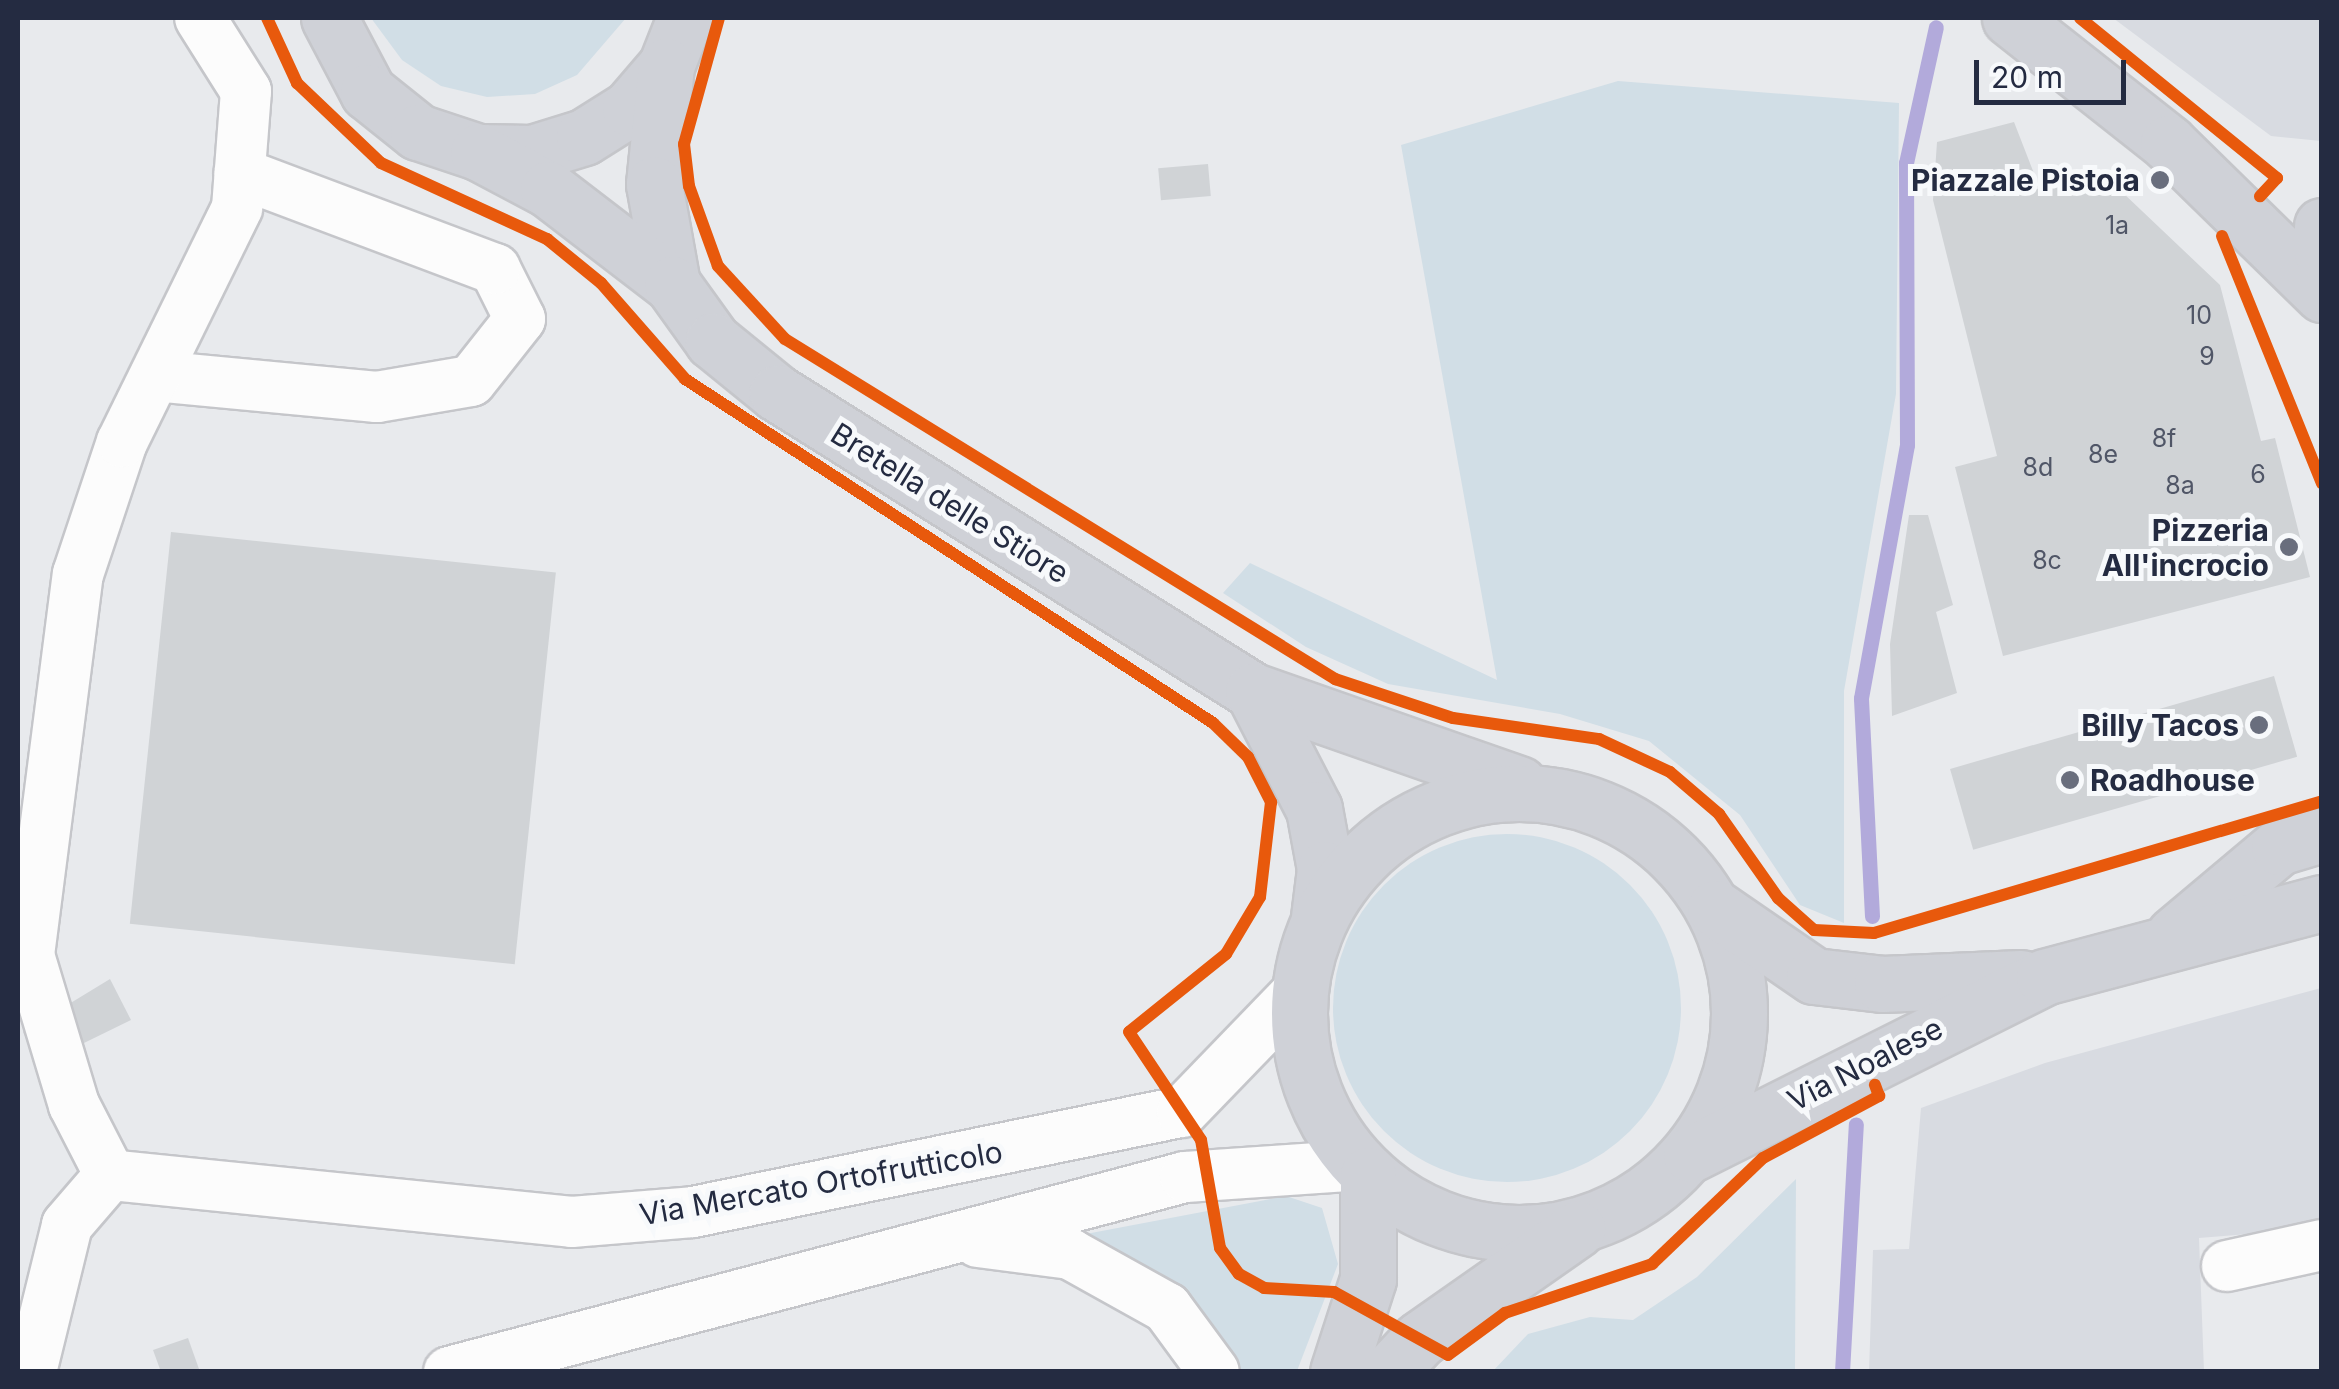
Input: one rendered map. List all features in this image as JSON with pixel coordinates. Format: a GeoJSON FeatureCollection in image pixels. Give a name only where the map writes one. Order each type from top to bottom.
{"type":"FeatureCollection","features":[{"type":"Feature","properties":{"kind":"main road"},"geometry":{"type":"LineString","coordinates":[[328,18],[368,92],[418,132],[478,152],[532,153],[584,138],[630,108],[675,42]]}},
{"type":"Feature","properties":{"kind":"main road"},"geometry":{"type":"LineString","coordinates":[[2010,18],[2168,143],[2322,294]]}},
{"type":"Feature","properties":{"kind":"main road","name":"Bretella delle Stiore"},"geometry":{"type":"LineString","coordinates":[[672,284],[654,184],[675,42]]}},
{"type":"Feature","properties":{"kind":"main road","name":"Bretella delle Stiore"},"geometry":{"type":"LineString","coordinates":[[478,152],[548,190],[672,284],[713,342],[777,393],[1253,691],[1338,728],[1560,796]]}},
{"type":"Feature","properties":{"kind":"main road"},"geometry":{"type":"LineString","coordinates":[[2322,226],[2322,254]]}},
{"type":"Feature","properties":{"kind":"main road"},"geometry":{"type":"LineString","coordinates":[[1253,691],[1314,809],[1325,870],[1319,917]]}},
{"type":"Feature","properties":{"kind":"main road","name":"Via Noalese"},"geometry":{"type":"LineString","coordinates":[[1582,1225],[1526,1234],[1468,1229],[1415,1208],[1364,1170],[1322,1114],[1301,1054],[1298,991],[1319,917],[1356,865],[1419,815],[1512,792],[1560,796],[1649,834],[1712,906],[1759,947],[1814,976],[1882,984],[2044,977]]}},
{"type":"Feature","properties":{"kind":"main road"},"geometry":{"type":"LineString","coordinates":[[2164,944],[2279,847],[2322,834]]}},
{"type":"Feature","properties":{"kind":"main road","name":"Via Noalese"},"geometry":{"type":"LineString","coordinates":[[1688,1156],[2044,977],[2322,903]]}},
{"type":"Feature","properties":{"kind":"main road","name":"Via Noalese"},"geometry":{"type":"LineString","coordinates":[[1389,1372],[1582,1225],[1658,1186],[1688,1156],[1714,1119],[1740,1034],[1730,946],[1712,906]]}},
{"type":"Feature","properties":{"kind":"main road"},"geometry":{"type":"LineString","coordinates":[[1338,1372],[1368,1279],[1364,1170]]}},
{"type":"Feature","properties":{"kind":"street"},"geometry":{"type":"LineString","coordinates":[[31,1372],[68,1225],[110,1175],[74,1105],[29,995],[29,955],[78,574],[155,376],[237,208],[246,92],[200,18]]}},
{"type":"Feature","properties":{"kind":"street"},"geometry":{"type":"LineString","coordinates":[[155,376],[378,397],[471,380],[520,319],[495,269],[240,173]]}},
{"type":"Feature","properties":{"kind":"street","name":"Via Mercato Ortofrutticolo"},"geometry":{"type":"LineString","coordinates":[[110,1175],[572,1222],[693,1212],[1182,1112],[1298,991]]}},
{"type":"Feature","properties":{"kind":"street"},"geometry":{"type":"LineString","coordinates":[[449,1372],[1185,1177],[1364,1170]]}},
{"type":"Feature","properties":{"kind":"street"},"geometry":{"type":"LineString","coordinates":[[954,1238],[1070,1254],[1167,1308],[1214,1372]]}},
{"type":"Feature","properties":{"kind":"street"},"geometry":{"type":"LineString","coordinates":[[2227,1266],[2322,1245]]}},
{"type":"Feature","properties":{"kind":"shaded area"},"geometry":{"type":"Polygon","coordinates":[[[371,18],[626,18],[577,75],[535,94],[487,97],[441,86],[402,60],[371,18]]]}},
{"type":"Feature","properties":{"kind":"shaded area"},"geometry":{"type":"Polygon","coordinates":[[[2113,18],[2321,18],[2321,141],[2271,136],[2113,18]]]}},
{"type":"Feature","properties":{"kind":"shaded area"},"geometry":{"type":"Polygon","coordinates":[[[1618,81],[1899,103],[1896,394],[1844,691],[1844,923],[1800,905],[1740,815],[1649,741],[1560,714],[1388,684],[1306,647],[1223,593],[1250,563],[1497,680],[1401,145],[1618,81]]]}},
{"type":"Feature","properties":{"kind":"shaded area"},"geometry":{"type":"Polygon","coordinates":[[[1507,834],[1541,837],[1574,847],[1604,863],[1630,885],[1652,911],[1668,941],[1678,974],[1678,1042],[1668,1075],[1652,1105],[1630,1131],[1604,1153],[1574,1169],[1541,1179],[1507,1182],[1473,1179],[1440,1169],[1410,1153],[1384,1131],[1362,1105],[1346,1075],[1336,1042],[1333,1008],[1336,974],[1346,941],[1362,911],[1384,885],[1410,863],[1440,847],[1473,837],[1507,834]]]}},
{"type":"Feature","properties":{"kind":"shaded area"},"geometry":{"type":"Polygon","coordinates":[[[2321,988],[2321,1228],[2199,1238],[2204,1371],[1869,1372],[1873,1250],[1909,1249],[1921,1108],[2045,1063],[2321,988]]]}},
{"type":"Feature","properties":{"kind":"shaded area"},"geometry":{"type":"Polygon","coordinates":[[[1796,1179],[1795,1371],[1493,1371],[1528,1334],[1590,1317],[1633,1320],[1697,1277],[1796,1179]]]}},
{"type":"Feature","properties":{"kind":"shaded area"},"geometry":{"type":"Polygon","coordinates":[[[1286,1196],[1322,1208],[1338,1264],[1297,1371],[1230,1371],[1158,1275],[1114,1248],[1070,1237],[1286,1196]]]}},
{"type":"Feature","properties":{"kind":"building"},"geometry":{"type":"Polygon","coordinates":[[[2014,122],[2040,189],[2102,173],[2220,285],[2261,441],[2275,438],[2310,577],[2003,656],[1955,467],[1997,456],[1933,200],[1937,142],[2014,122]]]}},
{"type":"Feature","properties":{"kind":"building"},"geometry":{"type":"Polygon","coordinates":[[[1208,164],[1211,196],[1161,200],[1158,168],[1208,164]]]}},
{"type":"Feature","properties":{"kind":"building"},"geometry":{"type":"Polygon","coordinates":[[[1909,515],[1928,515],[1953,605],[1936,612],[1957,693],[1892,716],[1890,644],[1909,515]]]}},
{"type":"Feature","properties":{"kind":"building"},"geometry":{"type":"Polygon","coordinates":[[[171,532],[556,572],[515,964],[130,924],[171,532]]]}},
{"type":"Feature","properties":{"kind":"building"},"geometry":{"type":"Polygon","coordinates":[[[2274,676],[2297,757],[1973,850],[1950,769],[2274,676]]]}},
{"type":"Feature","properties":{"kind":"building"},"geometry":{"type":"Polygon","coordinates":[[[110,979],[131,1020],[39,1065],[23,1032],[110,979]]]}},
{"type":"Feature","properties":{"kind":"building"},"geometry":{"type":"Polygon","coordinates":[[[188,1338],[199,1369],[161,1372],[153,1350],[188,1338]]]}},
{"type":"Feature","properties":{"kind":"waterway"},"geometry":{"type":"LineString","coordinates":[[1872,916],[1861,698],[1907,445],[1906,163],[1936,27]]}},
{"type":"Feature","properties":{"kind":"waterway"},"geometry":{"type":"LineString","coordinates":[[1842,1372],[1856,1124]]}},
{"type":"Feature","properties":{"kind":"cycle path"},"geometry":{"type":"LineString","coordinates":[[267,18],[297,83],[381,163],[547,239],[601,283],[685,379],[1213,723],[1248,757],[1271,802],[1260,897],[1226,954],[1129,1032],[1201,1140],[1220,1248],[1239,1274],[1264,1288],[1334,1292],[1448,1355],[1505,1313],[1652,1264],[1763,1158],[1879,1096],[1875,1085]]}},
{"type":"Feature","properties":{"kind":"cycle path"},"geometry":{"type":"LineString","coordinates":[[719,18],[684,144],[689,186],[718,266],[785,339],[1335,679],[1453,718],[1599,739],[1670,772],[1719,814],[1778,898],[1814,930],[1874,933],[2322,801]]}},
{"type":"Feature","properties":{"kind":"cycle path"},"geometry":{"type":"LineString","coordinates":[[2080,18],[2277,178],[2260,196]]}},
{"type":"Feature","properties":{"kind":"cycle path"},"geometry":{"type":"LineString","coordinates":[[2222,236],[2322,484]]}},
{"type":"Feature","properties":{"kind":"place","name":"Piazzale Pistoia"},"geometry":{"type":"Point","coordinates":[2160,180]}},
{"type":"Feature","properties":{"kind":"place","name":"Pizzeria All'incrocio"},"geometry":{"type":"Point","coordinates":[2289,547]}},
{"type":"Feature","properties":{"kind":"place","name":"Billy Tacos"},"geometry":{"type":"Point","coordinates":[2259,725]}},
{"type":"Feature","properties":{"kind":"place","name":"Roadhouse"},"geometry":{"type":"Point","coordinates":[2070,780]}}]}
